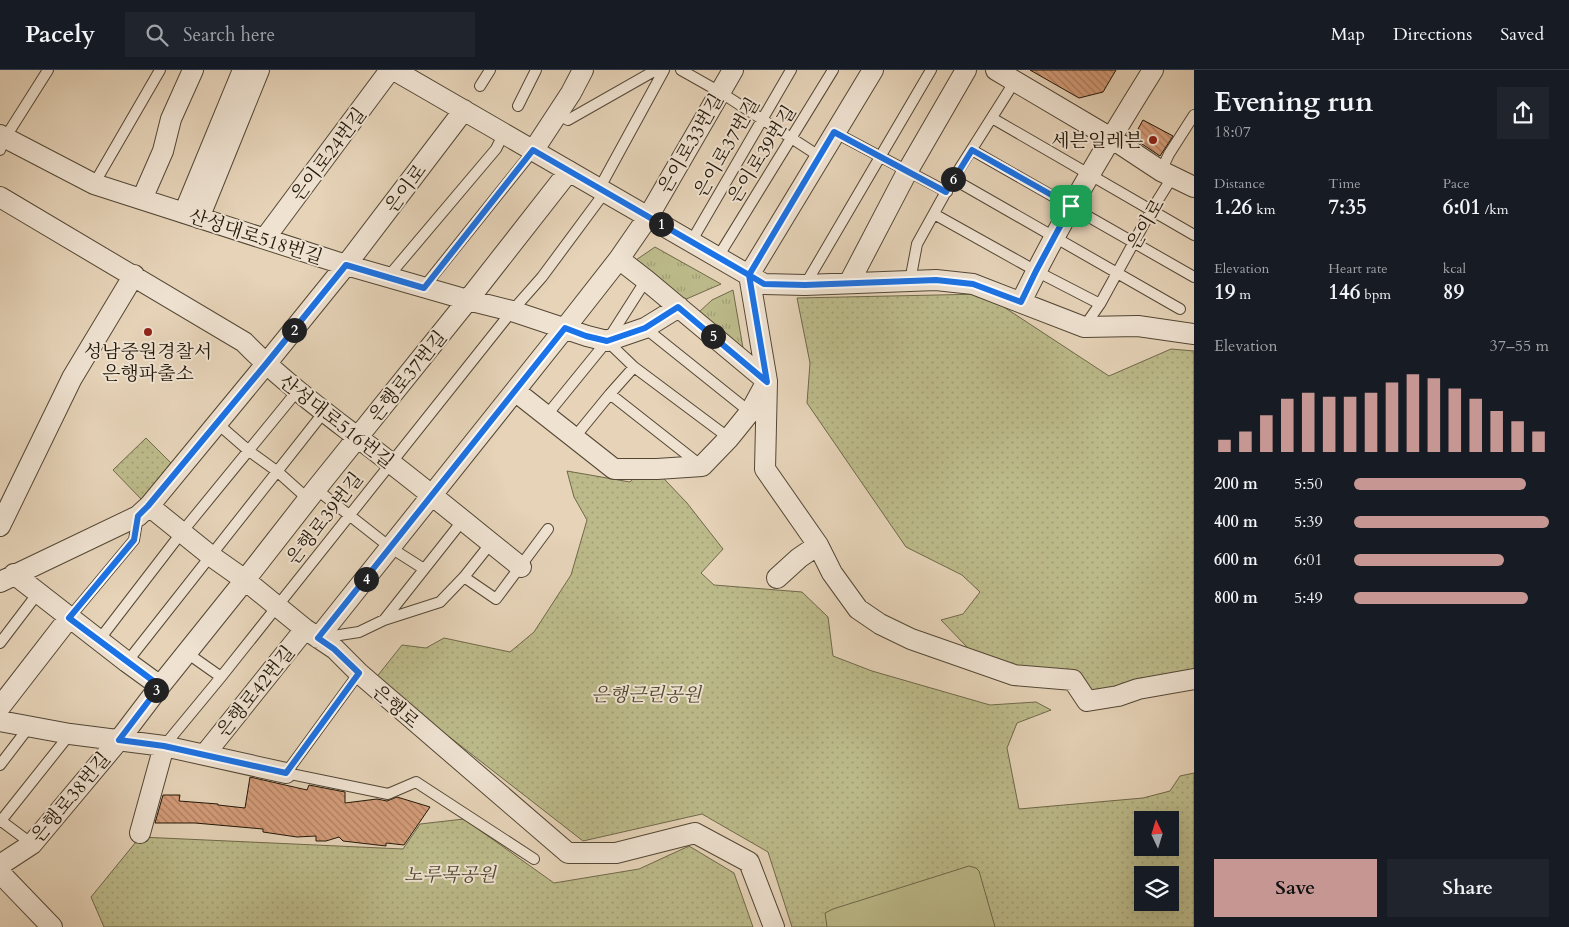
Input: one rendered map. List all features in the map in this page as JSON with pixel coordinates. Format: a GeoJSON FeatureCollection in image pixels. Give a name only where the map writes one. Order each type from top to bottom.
{"type":"FeatureCollection","features":[{"type":"Feature","properties":{"kind":"street"},"geometry":{"type":"LineString","coordinates":[[142,199],[163,151],[171,119],[193,70]]}},
{"type":"Feature","properties":{"kind":"street"},"geometry":{"type":"LineString","coordinates":[[192,215],[244,70]]}},
{"type":"Feature","properties":{"kind":"street"},"geometry":{"type":"LineString","coordinates":[[192,215],[258,70]]}},
{"type":"Feature","properties":{"kind":"street"},"geometry":{"type":"LineString","coordinates":[[392,70],[464,110],[500,141],[533,150],[764,284],[805,285],[936,280],[973,284],[1084,326],[1138,326],[1194,334]]}},
{"type":"Feature","properties":{"kind":"street","name":"은이로24번길"},"geometry":{"type":"LineString","coordinates":[[265,238],[392,70]]}},
{"type":"Feature","properties":{"kind":"street"},"geometry":{"type":"LineString","coordinates":[[533,150],[571,93],[583,70]]}},
{"type":"Feature","properties":{"kind":"street","name":"은이로33번길"},"geometry":{"type":"LineString","coordinates":[[648,216],[733,70]]}},
{"type":"Feature","properties":{"kind":"street"},"geometry":{"type":"LineString","coordinates":[[873,70],[749,275],[767,382],[765,469],[818,545],[832,573],[858,609],[880,624],[903,635],[1014,675],[1073,680],[1086,701],[1194,679]]}},
{"type":"Feature","properties":{"kind":"street"},"geometry":{"type":"LineString","coordinates":[[849,283],[908,172],[966,70]]}},
{"type":"Feature","properties":{"kind":"street"},"geometry":{"type":"LineString","coordinates":[[996,70],[1167,173],[1194,187]]}},
{"type":"Feature","properties":{"kind":"street"},"geometry":{"type":"LineString","coordinates":[[1021,302],[1071,206],[1153,70]]}},
{"type":"Feature","properties":{"kind":"street","name":"은이로"},"geometry":{"type":"LineString","coordinates":[[143,511],[218,424],[346,265],[464,110]]}},
{"type":"Feature","properties":{"kind":"street","name":"산성대로518번길"},"geometry":{"type":"LineString","coordinates":[[2,141],[94,184],[387,278],[512,311],[586,336],[607,341]]}},
{"type":"Feature","properties":{"kind":"street","name":"은행로37번길"},"geometry":{"type":"LineString","coordinates":[[245,580],[569,171]]}},
{"type":"Feature","properties":{"kind":"street","name":"산성대로516번길"},"geometry":{"type":"LineString","coordinates":[[0,197],[244,342],[266,364],[324,412],[521,567]]}},
{"type":"Feature","properties":{"kind":"street"},"geometry":{"type":"LineString","coordinates":[[565,328],[648,216]]}},
{"type":"Feature","properties":{"kind":"street"},"geometry":{"type":"LineString","coordinates":[[618,259],[646,280],[767,382]]}},
{"type":"Feature","properties":{"kind":"street"},"geometry":{"type":"LineString","coordinates":[[0,526],[72,378],[134,275]]}},
{"type":"Feature","properties":{"kind":"street"},"geometry":{"type":"LineString","coordinates":[[607,341],[645,328],[678,307]]}},
{"type":"Feature","properties":{"kind":"street","name":"은행로42번길"},"geometry":{"type":"LineString","coordinates":[[205,754],[311,634],[391,548],[565,328]]}},
{"type":"Feature","properties":{"kind":"street"},"geometry":{"type":"LineString","coordinates":[[515,391],[614,469],[657,470],[702,466],[729,438],[750,412],[767,382]]}},
{"type":"Feature","properties":{"kind":"street"},"geometry":{"type":"LineString","coordinates":[[7,578],[143,511]]}},
{"type":"Feature","properties":{"kind":"street","name":"은행로"},"geometry":{"type":"LineString","coordinates":[[143,511],[182,532],[311,634],[334,649],[359,673],[568,853],[616,853],[695,833],[749,862],[774,927]]}},
{"type":"Feature","properties":{"kind":"street"},"geometry":{"type":"LineString","coordinates":[[778,578],[799,558],[818,545]]}},
{"type":"Feature","properties":{"kind":"street"},"geometry":{"type":"LineString","coordinates":[[7,578],[38,593],[160,686]]}},
{"type":"Feature","properties":{"kind":"street","name":"은행로38번길"},"geometry":{"type":"LineString","coordinates":[[0,865],[32,844],[119,740],[245,580]]}},
{"type":"Feature","properties":{"kind":"street"},"geometry":{"type":"LineString","coordinates":[[0,707],[69,618]]}},
{"type":"Feature","properties":{"kind":"street"},"geometry":{"type":"LineString","coordinates":[[0,721],[70,734],[164,746],[286,773]]}},
{"type":"Feature","properties":{"kind":"street"},"geometry":{"type":"LineString","coordinates":[[140,833],[164,746]]}},
{"type":"Feature","properties":{"kind":"street"},"geometry":{"type":"LineString","coordinates":[[0,873],[52,927]]}},
{"type":"Feature","properties":{"kind":"lane"},"geometry":{"type":"LineString","coordinates":[[2,141],[48,70]]}},
{"type":"Feature","properties":{"kind":"lane"},"geometry":{"type":"LineString","coordinates":[[480,86],[490,70]]}},
{"type":"Feature","properties":{"kind":"lane"},"geometry":{"type":"LineString","coordinates":[[518,106],[536,70]]}},
{"type":"Feature","properties":{"kind":"lane"},"geometry":{"type":"LineString","coordinates":[[557,114],[568,120],[656,70]]}},
{"type":"Feature","properties":{"kind":"lane"},"geometry":{"type":"LineString","coordinates":[[512,311],[542,277],[602,190],[664,70]]}},
{"type":"Feature","properties":{"kind":"lane"},"geometry":{"type":"LineString","coordinates":[[681,70],[720,92],[820,156]]}},
{"type":"Feature","properties":{"kind":"lane","name":"은이로37번길"},"geometry":{"type":"LineString","coordinates":[[692,242],[791,70]]}},
{"type":"Feature","properties":{"kind":"lane","name":"은이로39번길"},"geometry":{"type":"LineString","coordinates":[[718,257],[833,70]]}},
{"type":"Feature","properties":{"kind":"lane"},"geometry":{"type":"LineString","coordinates":[[805,285],[931,70]]}},
{"type":"Feature","properties":{"kind":"lane"},"geometry":{"type":"LineString","coordinates":[[94,184],[156,71]]}},
{"type":"Feature","properties":{"kind":"lane"},"geometry":{"type":"LineString","coordinates":[[910,281],[917,244],[953,180],[1015,81]]}},
{"type":"Feature","properties":{"kind":"lane","name":"은이로"},"geometry":{"type":"LineString","coordinates":[[1084,326],[1100,304],[1151,211],[1167,173],[1169,154],[1194,115]]}},
{"type":"Feature","properties":{"kind":"lane"},"geometry":{"type":"LineString","coordinates":[[992,118],[1194,235]]}},
{"type":"Feature","properties":{"kind":"lane"},"geometry":{"type":"LineString","coordinates":[[834,132],[946,192]]}},
{"type":"Feature","properties":{"kind":"lane"},"geometry":{"type":"LineString","coordinates":[[387,278],[500,141]]}},
{"type":"Feature","properties":{"kind":"lane"},"geometry":{"type":"LineString","coordinates":[[424,288],[533,150]]}},
{"type":"Feature","properties":{"kind":"lane"},"geometry":{"type":"LineString","coordinates":[[972,150],[1194,277]]}},
{"type":"Feature","properties":{"kind":"lane"},"geometry":{"type":"LineString","coordinates":[[953,180],[1180,309]]}},
{"type":"Feature","properties":{"kind":"lane"},"geometry":{"type":"LineString","coordinates":[[934,214],[1100,304]]}},
{"type":"Feature","properties":{"kind":"lane"},"geometry":{"type":"LineString","coordinates":[[546,416],[607,341],[646,280]]}},
{"type":"Feature","properties":{"kind":"lane","name":"은행로39번길"},"geometry":{"type":"LineString","coordinates":[[164,746],[350,516],[512,311]]}},
{"type":"Feature","properties":{"kind":"lane"},"geometry":{"type":"LineString","coordinates":[[645,328],[750,412]]}},
{"type":"Feature","properties":{"kind":"lane","name":"산성대로518번길"},"geometry":{"type":"LineString","coordinates":[[607,341],[634,367],[729,438]]}},
{"type":"Feature","properties":{"kind":"lane"},"geometry":{"type":"LineString","coordinates":[[574,438],[634,367]]}},
{"type":"Feature","properties":{"kind":"lane"},"geometry":{"type":"LineString","coordinates":[[99,640],[182,532],[298,390]]}},
{"type":"Feature","properties":{"kind":"lane"},"geometry":{"type":"LineString","coordinates":[[610,394],[702,466]]}},
{"type":"Feature","properties":{"kind":"lane"},"geometry":{"type":"LineString","coordinates":[[127,662],[324,412]]}},
{"type":"Feature","properties":{"kind":"lane"},"geometry":{"type":"LineString","coordinates":[[218,424],[249,451],[278,472],[350,516],[391,548],[424,569]]}},
{"type":"Feature","properties":{"kind":"lane"},"geometry":{"type":"LineString","coordinates":[[69,618],[134,540],[143,511]]}},
{"type":"Feature","properties":{"kind":"lane"},"geometry":{"type":"LineString","coordinates":[[384,620],[463,520]]}},
{"type":"Feature","properties":{"kind":"lane"},"geometry":{"type":"LineString","coordinates":[[464,577],[496,599],[548,529]]}},
{"type":"Feature","properties":{"kind":"lane"},"geometry":{"type":"LineString","coordinates":[[311,634],[359,632],[384,620],[440,602],[464,577],[491,543]]}},
{"type":"Feature","properties":{"kind":"lane"},"geometry":{"type":"LineString","coordinates":[[0,643],[38,593]]}},
{"type":"Feature","properties":{"kind":"lane"},"geometry":{"type":"LineString","coordinates":[[187,653],[221,677]]}},
{"type":"Feature","properties":{"kind":"lane"},"geometry":{"type":"LineString","coordinates":[[359,673],[286,773],[388,794],[416,782],[534,859]]}},
{"type":"Feature","properties":{"kind":"lane"},"geometry":{"type":"LineString","coordinates":[[0,765],[29,727]]}},
{"type":"Feature","properties":{"kind":"lane"},"geometry":{"type":"LineString","coordinates":[[32,844],[0,821],[70,734]]}},
{"type":"Feature","properties":{"kind":"green space"},"geometry":{"type":"Polygon","coordinates":[[[655,247],[721,284],[684,300],[636,260],[655,247]]]}},
{"type":"Feature","properties":{"kind":"green space"},"geometry":{"type":"Polygon","coordinates":[[[733,290],[743,348],[698,313],[712,300],[733,290]]]}},
{"type":"Feature","properties":{"kind":"green space"},"geometry":{"type":"Polygon","coordinates":[[[984,294],[1109,376],[1171,349],[1194,351],[1194,679],[1141,678],[1077,698],[1069,681],[994,675],[941,620],[963,614],[980,592],[962,575],[906,547],[807,403],[810,363],[797,298],[984,294]]]}},
{"type":"Feature","properties":{"kind":"green space"},"geometry":{"type":"Polygon","coordinates":[[[146,438],[175,467],[142,500],[113,470],[146,438]]]}},
{"type":"Feature","properties":{"kind":"green space","name":"은행근린공원"},"geometry":{"type":"Polygon","coordinates":[[[648,462],[687,503],[723,549],[701,573],[714,585],[802,592],[828,617],[833,656],[872,671],[990,705],[1036,702],[1051,710],[1017,723],[1007,748],[1019,809],[1143,798],[1170,791],[1180,776],[1194,773],[1194,927],[792,927],[768,852],[702,814],[583,841],[375,679],[402,645],[426,648],[444,638],[510,652],[534,632],[571,575],[587,520],[574,497],[567,471],[630,482],[648,462]]]}},
{"type":"Feature","properties":{"kind":"green space","name":"노루목공원"},"geometry":{"type":"Polygon","coordinates":[[[464,819],[554,883],[639,869],[689,846],[734,873],[753,927],[104,927],[91,897],[140,837],[403,849],[420,824],[464,819]]]}},
{"type":"Feature","properties":{"kind":"green space"},"geometry":{"type":"Polygon","coordinates":[[[969,866],[979,871],[995,927],[827,927],[825,913],[833,909],[969,866]]]}},
{"type":"Feature","properties":{"kind":"building"},"geometry":{"type":"Polygon","coordinates":[[[1030,70],[1116,70],[1103,92],[1079,98],[1030,70]]]}},
{"type":"Feature","properties":{"kind":"building","name":"세븐일레븐"},"geometry":{"type":"Polygon","coordinates":[[[1143,120],[1173,136],[1160,156],[1133,138],[1143,120]]]}},
{"type":"Feature","properties":{"kind":"building"},"geometry":{"type":"Polygon","coordinates":[[[250,777],[307,790],[309,785],[345,792],[345,803],[377,799],[387,801],[397,797],[430,807],[404,845],[386,843],[386,846],[343,841],[339,837],[326,841],[316,841],[316,836],[297,837],[263,832],[263,829],[195,823],[155,823],[163,795],[180,795],[179,801],[245,808],[250,777]]]}},
{"type":"Feature","properties":{"kind":"place","name":"세븐일레븐"},"geometry":{"type":"Point","coordinates":[1153,140]}},
{"type":"Feature","properties":{"kind":"place","name":"성남중원경찰서 은행파출소"},"geometry":{"type":"Point","coordinates":[148,332]}},
{"type":"Feature","properties":{"kind":"route"},"geometry":{"type":"LineString","coordinates":[[1071,206],[972,150],[946,192],[834,132],[749,275],[767,382],[678,307],[645,328],[607,341],[565,328],[318,638],[334,649],[359,673],[286,773],[205,754],[119,740],[160,686],[69,618],[134,540],[138,516],[218,424],[346,265],[424,288],[533,150],[749,275],[764,284],[805,285],[936,280],[973,284],[1021,302],[1071,206]]}}]}
